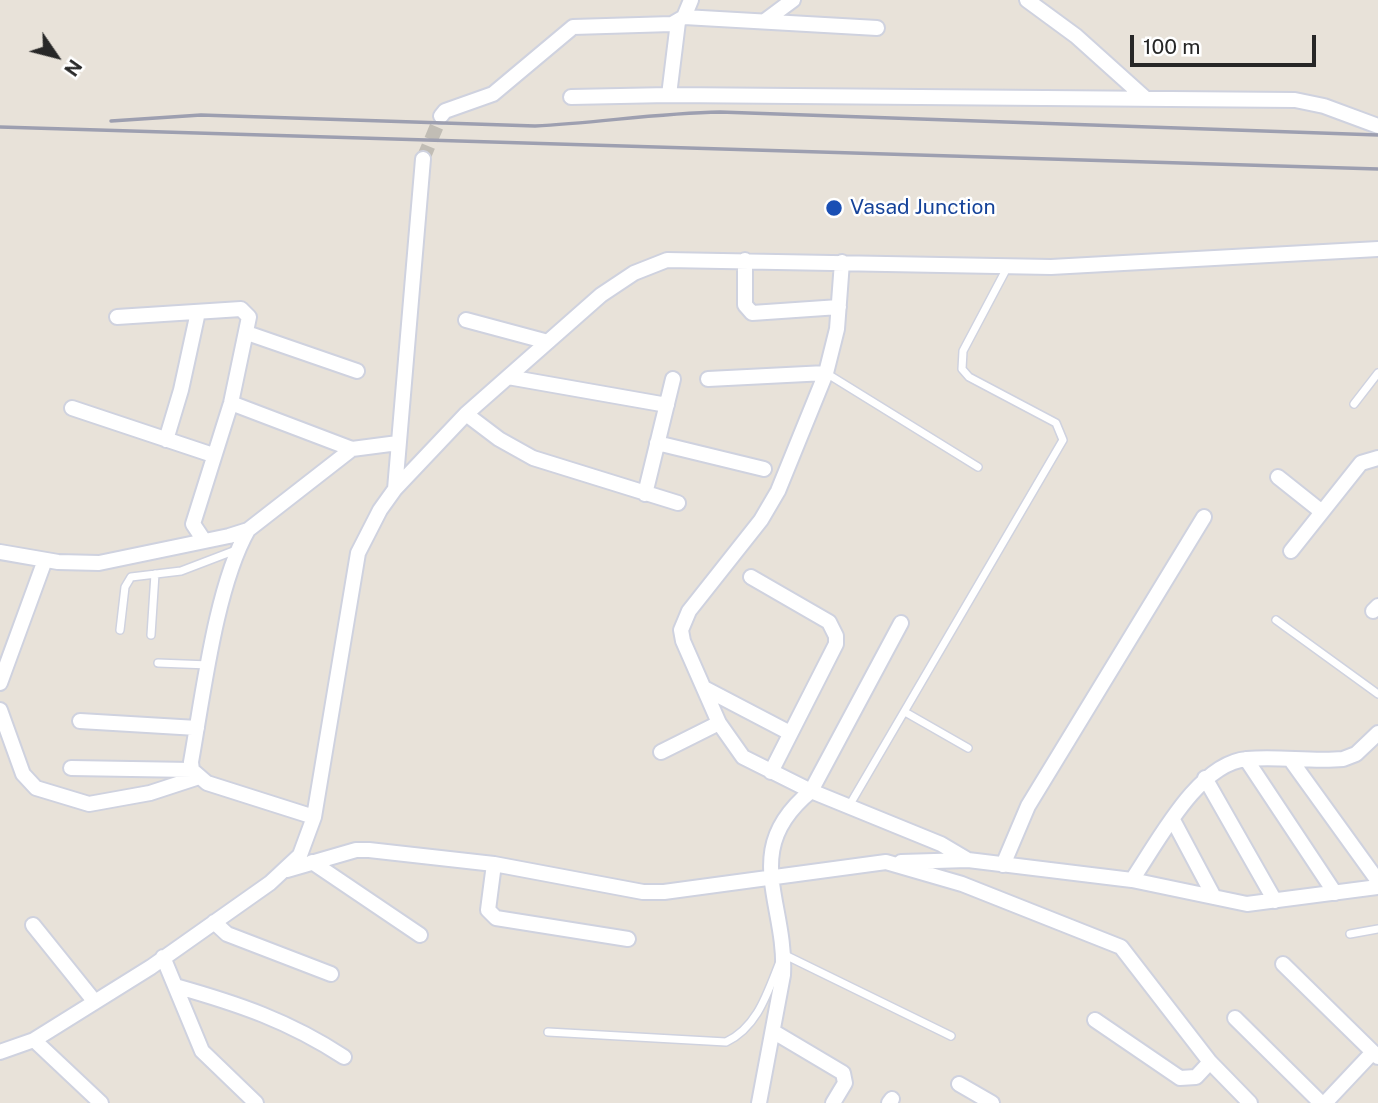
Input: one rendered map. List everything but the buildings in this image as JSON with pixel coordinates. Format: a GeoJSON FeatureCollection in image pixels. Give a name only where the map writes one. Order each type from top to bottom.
{"type":"FeatureCollection","features":[{"type":"Feature","properties":{"kind":"street"},"geometry":{"type":"LineString","coordinates":[[669,95],[681,19],[691,0]]}},
{"type":"Feature","properties":{"kind":"street"},"geometry":{"type":"LineString","coordinates":[[766,20],[793,0]]}},
{"type":"Feature","properties":{"kind":"street"},"geometry":{"type":"LineString","coordinates":[[1027,0],[1076,37],[1145,98]]}},
{"type":"Feature","properties":{"kind":"street"},"geometry":{"type":"LineString","coordinates":[[441,116],[445,111],[493,94],[573,27],[681,19],[766,20],[877,28]]}},
{"type":"Feature","properties":{"kind":"street"},"geometry":{"type":"LineString","coordinates":[[571,97],[669,95],[1302,101],[1378,126]]}},
{"type":"Feature","properties":{"kind":"street"},"geometry":{"type":"LineString","coordinates":[[395,489],[423,159]]}},
{"type":"Feature","properties":{"kind":"street"},"geometry":{"type":"LineString","coordinates":[[0,1052],[34,1040],[163,957],[286,870],[300,855],[314,817],[358,553],[380,510],[395,489],[466,414],[601,295],[650,265],[667,260],[745,260],[1051,267],[1378,249]]}},
{"type":"Feature","properties":{"kind":"street"},"geometry":{"type":"LineString","coordinates":[[745,260],[745,304],[752,313],[839,307]]}},
{"type":"Feature","properties":{"kind":"street"},"geometry":{"type":"LineString","coordinates":[[842,262],[839,307],[826,373],[771,506],[683,622],[683,641],[719,723],[743,757],[811,791],[941,844],[968,860]]}},
{"type":"Feature","properties":{"kind":"street"},"geometry":{"type":"LineString","coordinates":[[117,317],[241,309],[249,317],[231,403],[193,524],[203,539]]}},
{"type":"Feature","properties":{"kind":"street"},"geometry":{"type":"LineString","coordinates":[[166,440],[181,390],[198,312]]}},
{"type":"Feature","properties":{"kind":"street"},"geometry":{"type":"LineString","coordinates":[[466,320],[548,342]]}},
{"type":"Feature","properties":{"kind":"street"},"geometry":{"type":"LineString","coordinates":[[247,333],[357,371]]}},
{"type":"Feature","properties":{"kind":"street"},"geometry":{"type":"LineString","coordinates":[[708,379],[826,373]]}},
{"type":"Feature","properties":{"kind":"street"},"geometry":{"type":"LineString","coordinates":[[508,377],[667,405]]}},
{"type":"Feature","properties":{"kind":"street"},"geometry":{"type":"LineString","coordinates":[[645,494],[673,379]]}},
{"type":"Feature","properties":{"kind":"street"},"geometry":{"type":"LineString","coordinates":[[231,403],[352,449],[398,443]]}},
{"type":"Feature","properties":{"kind":"street"},"geometry":{"type":"LineString","coordinates":[[72,408],[214,455]]}},
{"type":"Feature","properties":{"kind":"street"},"geometry":{"type":"LineString","coordinates":[[466,414],[499,439],[533,458],[678,503]]}},
{"type":"Feature","properties":{"kind":"street"},"geometry":{"type":"LineString","coordinates":[[657,443],[764,469]]}},
{"type":"Feature","properties":{"kind":"street"},"geometry":{"type":"LineString","coordinates":[[196,773],[197,728],[237,550],[248,530],[352,449]]}},
{"type":"Feature","properties":{"kind":"street"},"geometry":{"type":"LineString","coordinates":[[1291,551],[1361,463],[1378,458]]}},
{"type":"Feature","properties":{"kind":"street"},"geometry":{"type":"LineString","coordinates":[[1278,477],[1322,512]]}},
{"type":"Feature","properties":{"kind":"street"},"geometry":{"type":"LineString","coordinates":[[1003,865],[1028,806],[1205,516]]}},
{"type":"Feature","properties":{"kind":"street"},"geometry":{"type":"LineString","coordinates":[[0,552],[45,561],[113,562],[248,530]]}},
{"type":"Feature","properties":{"kind":"street"},"geometry":{"type":"LineString","coordinates":[[0,683],[5,654],[45,561]]}},
{"type":"Feature","properties":{"kind":"street"},"geometry":{"type":"LineString","coordinates":[[751,577],[829,622],[836,636],[836,644],[771,772]]}},
{"type":"Feature","properties":{"kind":"street"},"geometry":{"type":"LineString","coordinates":[[759,1103],[783,975],[783,954],[769,863],[773,842],[789,811],[811,791],[901,623]]}},
{"type":"Feature","properties":{"kind":"street"},"geometry":{"type":"LineString","coordinates":[[705,688],[790,733]]}},
{"type":"Feature","properties":{"kind":"street"},"geometry":{"type":"LineString","coordinates":[[0,710],[23,775],[36,788],[58,796],[89,804],[150,793],[196,773]]}},
{"type":"Feature","properties":{"kind":"street"},"geometry":{"type":"LineString","coordinates":[[80,721],[197,728]]}},
{"type":"Feature","properties":{"kind":"street"},"geometry":{"type":"LineString","coordinates":[[660,752],[719,723]]}},
{"type":"Feature","properties":{"kind":"street"},"geometry":{"type":"LineString","coordinates":[[1132,880],[1172,820],[1205,778],[1228,763],[1246,759],[1343,759],[1356,754],[1378,733]]}},
{"type":"Feature","properties":{"kind":"street"},"geometry":{"type":"LineString","coordinates":[[1246,759],[1335,893]]}},
{"type":"Feature","properties":{"kind":"street"},"geometry":{"type":"LineString","coordinates":[[1290,759],[1378,881]]}},
{"type":"Feature","properties":{"kind":"street"},"geometry":{"type":"LineString","coordinates":[[71,768],[196,773],[314,817]]}},
{"type":"Feature","properties":{"kind":"street"},"geometry":{"type":"LineString","coordinates":[[1205,778],[1275,901]]}},
{"type":"Feature","properties":{"kind":"street"},"geometry":{"type":"LineString","coordinates":[[1172,820],[1214,897]]}},
{"type":"Feature","properties":{"kind":"street"},"geometry":{"type":"LineString","coordinates":[[286,870],[369,850],[494,864],[643,892],[664,892],[886,862],[968,860],[1132,880],[1247,904],[1378,887]]}},
{"type":"Feature","properties":{"kind":"street"},"geometry":{"type":"LineString","coordinates":[[312,862],[420,935]]}},
{"type":"Feature","properties":{"kind":"street"},"geometry":{"type":"LineString","coordinates":[[886,862],[962,884],[1121,947],[1210,1062],[1250,1103]]}},
{"type":"Feature","properties":{"kind":"street"},"geometry":{"type":"LineString","coordinates":[[494,864],[488,909],[496,918],[628,939]]}},
{"type":"Feature","properties":{"kind":"street"},"geometry":{"type":"LineString","coordinates":[[214,922],[228,934],[331,974]]}},
{"type":"Feature","properties":{"kind":"street"},"geometry":{"type":"LineString","coordinates":[[33,925],[94,1002]]}},
{"type":"Feature","properties":{"kind":"street"},"geometry":{"type":"LineString","coordinates":[[163,957],[202,1051],[256,1103]]}},
{"type":"Feature","properties":{"kind":"street"},"geometry":{"type":"LineString","coordinates":[[1235,1018],[1323,1103],[1376,1054],[1283,964]]}},
{"type":"Feature","properties":{"kind":"street"},"geometry":{"type":"LineString","coordinates":[[176,986],[265,1013],[299,1028],[344,1057]]}},
{"type":"Feature","properties":{"kind":"street"},"geometry":{"type":"LineString","coordinates":[[1095,1020],[1180,1078],[1196,1077],[1210,1062]]}},
{"type":"Feature","properties":{"kind":"street"},"geometry":{"type":"LineString","coordinates":[[774,1032],[843,1073],[845,1083],[833,1103]]}},
{"type":"Feature","properties":{"kind":"street"},"geometry":{"type":"LineString","coordinates":[[34,1040],[101,1103]]}},
{"type":"Feature","properties":{"kind":"street"},"geometry":{"type":"LineString","coordinates":[[959,1084],[992,1103]]}},
{"type":"Feature","properties":{"kind":"lane"},"geometry":{"type":"LineString","coordinates":[[849,806],[1063,440],[1056,424],[969,377],[962,369],[963,351],[1008,267]]}},
{"type":"Feature","properties":{"kind":"lane"},"geometry":{"type":"LineString","coordinates":[[826,373],[978,467]]}},
{"type":"Feature","properties":{"kind":"lane"},"geometry":{"type":"LineString","coordinates":[[1354,404],[1378,373]]}},
{"type":"Feature","properties":{"kind":"lane"},"geometry":{"type":"LineString","coordinates":[[120,630],[127,582],[137,575],[181,570],[237,550]]}},
{"type":"Feature","properties":{"kind":"lane"},"geometry":{"type":"LineString","coordinates":[[151,635],[155,574]]}},
{"type":"Feature","properties":{"kind":"lane"},"geometry":{"type":"LineString","coordinates":[[1276,620],[1378,694]]}},
{"type":"Feature","properties":{"kind":"lane"},"geometry":{"type":"LineString","coordinates":[[158,663],[210,665]]}},
{"type":"Feature","properties":{"kind":"lane"},"geometry":{"type":"LineString","coordinates":[[905,712],[968,748]]}},
{"type":"Feature","properties":{"kind":"lane"},"geometry":{"type":"LineString","coordinates":[[1350,934],[1378,929]]}},
{"type":"Feature","properties":{"kind":"lane"},"geometry":{"type":"LineString","coordinates":[[548,1032],[726,1042],[738,1037],[758,1013],[783,954],[951,1037]]}},
{"type":"Feature","properties":{"kind":"tunnel"},"geometry":{"type":"LineString","coordinates":[[423,159],[441,116]]}},
{"type":"Feature","properties":{"kind":"railway"},"geometry":{"type":"LineString","coordinates":[[111,121],[201,115],[535,126],[720,112],[1378,135]]}},
{"type":"Feature","properties":{"kind":"railway"},"geometry":{"type":"LineString","coordinates":[[0,127],[1378,169]]}},
{"type":"Feature","properties":{"kind":"place","name":"Vasad Junction"},"geometry":{"type":"Point","coordinates":[834,208]}}]}
